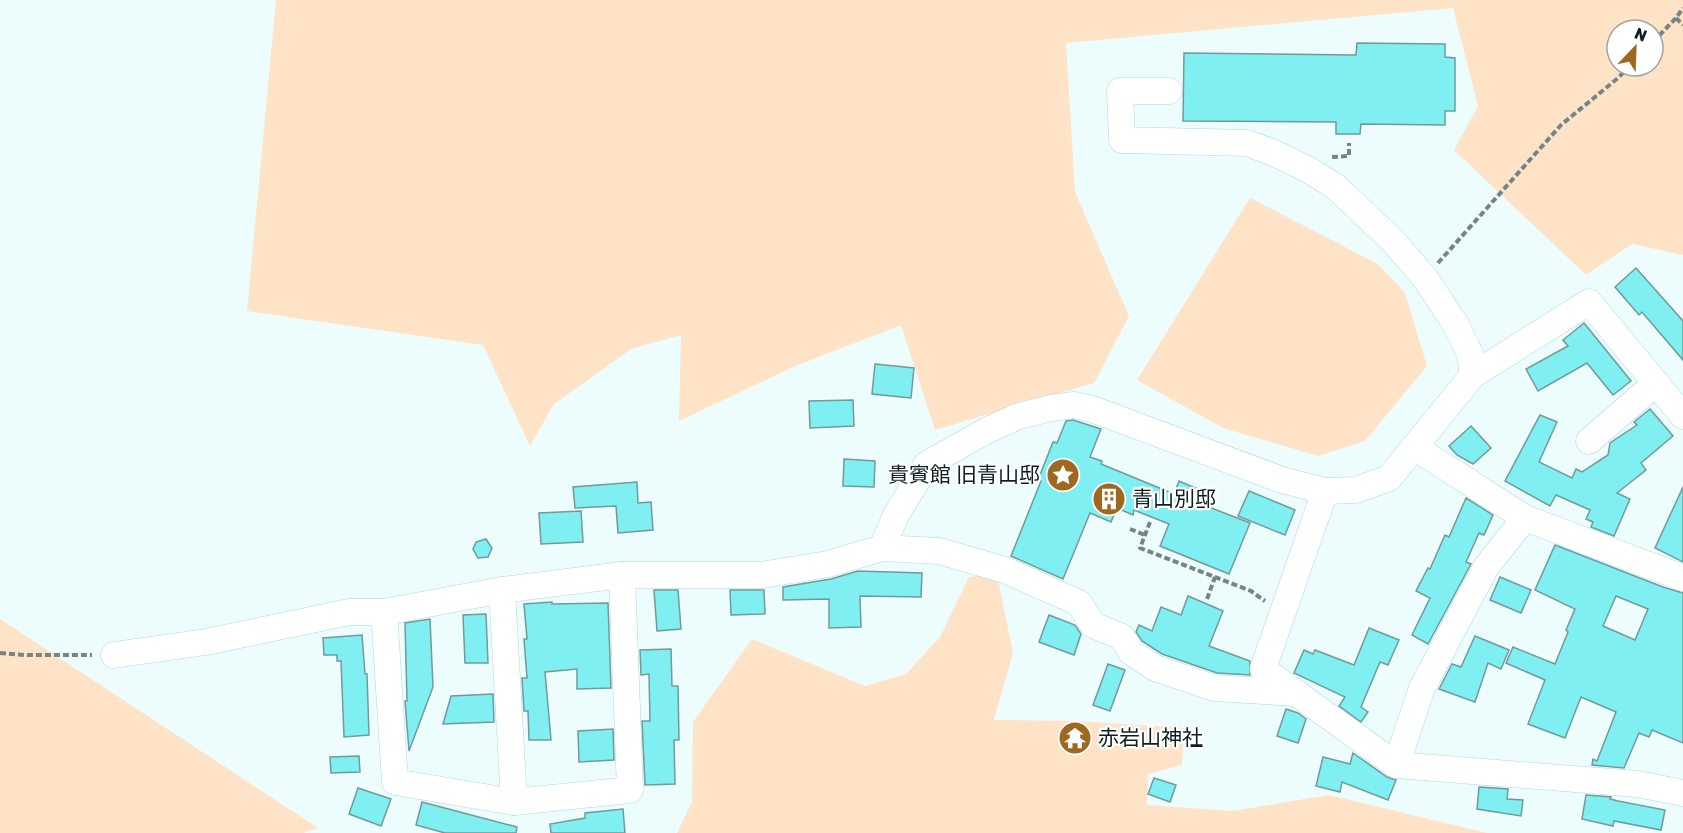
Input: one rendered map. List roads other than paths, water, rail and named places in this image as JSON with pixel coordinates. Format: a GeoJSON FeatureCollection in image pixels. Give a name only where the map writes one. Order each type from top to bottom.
{"type":"FeatureCollection","features":[{"type":"Feature","properties":{"kind":"street"},"geometry":{"type":"LineString","coordinates":[[1169,91],[1120,91],[1122,140],[1247,143],[1309,170],[1336,188],[1384,232],[1425,278],[1456,325],[1470,354],[1473,375]]}},
{"type":"Feature","properties":{"kind":"street"},"geometry":{"type":"LineString","coordinates":[[882,548],[896,515],[927,464],[1016,417],[1063,406],[1074,405],[1092,409],[1282,480],[1325,491],[1356,490],[1389,478],[1473,375],[1589,302],[1683,416]]}},
{"type":"Feature","properties":{"kind":"street"},"geometry":{"type":"LineString","coordinates":[[1589,441],[1656,383]]}},
{"type":"Feature","properties":{"kind":"street"},"geometry":{"type":"LineString","coordinates":[[1414,447],[1525,518],[1683,578]]}},
{"type":"Feature","properties":{"kind":"street"},"geometry":{"type":"LineString","coordinates":[[1325,491],[1263,669],[1396,765],[1638,784],[1683,793]]}},
{"type":"Feature","properties":{"kind":"street"},"geometry":{"type":"LineString","coordinates":[[1396,765],[1422,688],[1486,567],[1525,518]]}},
{"type":"Feature","properties":{"kind":"street"},"geometry":{"type":"LineString","coordinates":[[114,655],[206,642],[349,612],[384,612],[502,590],[622,575],[762,575],[828,564],[882,548],[939,552],[1005,570],[1079,603],[1093,626],[1122,637],[1131,652],[1155,668],[1214,688],[1296,693]]}},
{"type":"Feature","properties":{"kind":"street"},"geometry":{"type":"LineString","coordinates":[[384,612],[395,782],[514,802],[630,790],[622,575]]}},
{"type":"Feature","properties":{"kind":"street"},"geometry":{"type":"LineString","coordinates":[[502,590],[514,802]]}},
{"type":"Feature","properties":{"kind":"place","name":"貴賓館 旧青山邸"},"geometry":{"type":"Point","coordinates":[1063,475]}},
{"type":"Feature","properties":{"kind":"place","name":"青山別邸"},"geometry":{"type":"Point","coordinates":[1109,499]}},
{"type":"Feature","properties":{"kind":"place","name":"赤岩山神社"},"geometry":{"type":"Point","coordinates":[1075,738]}}]}
